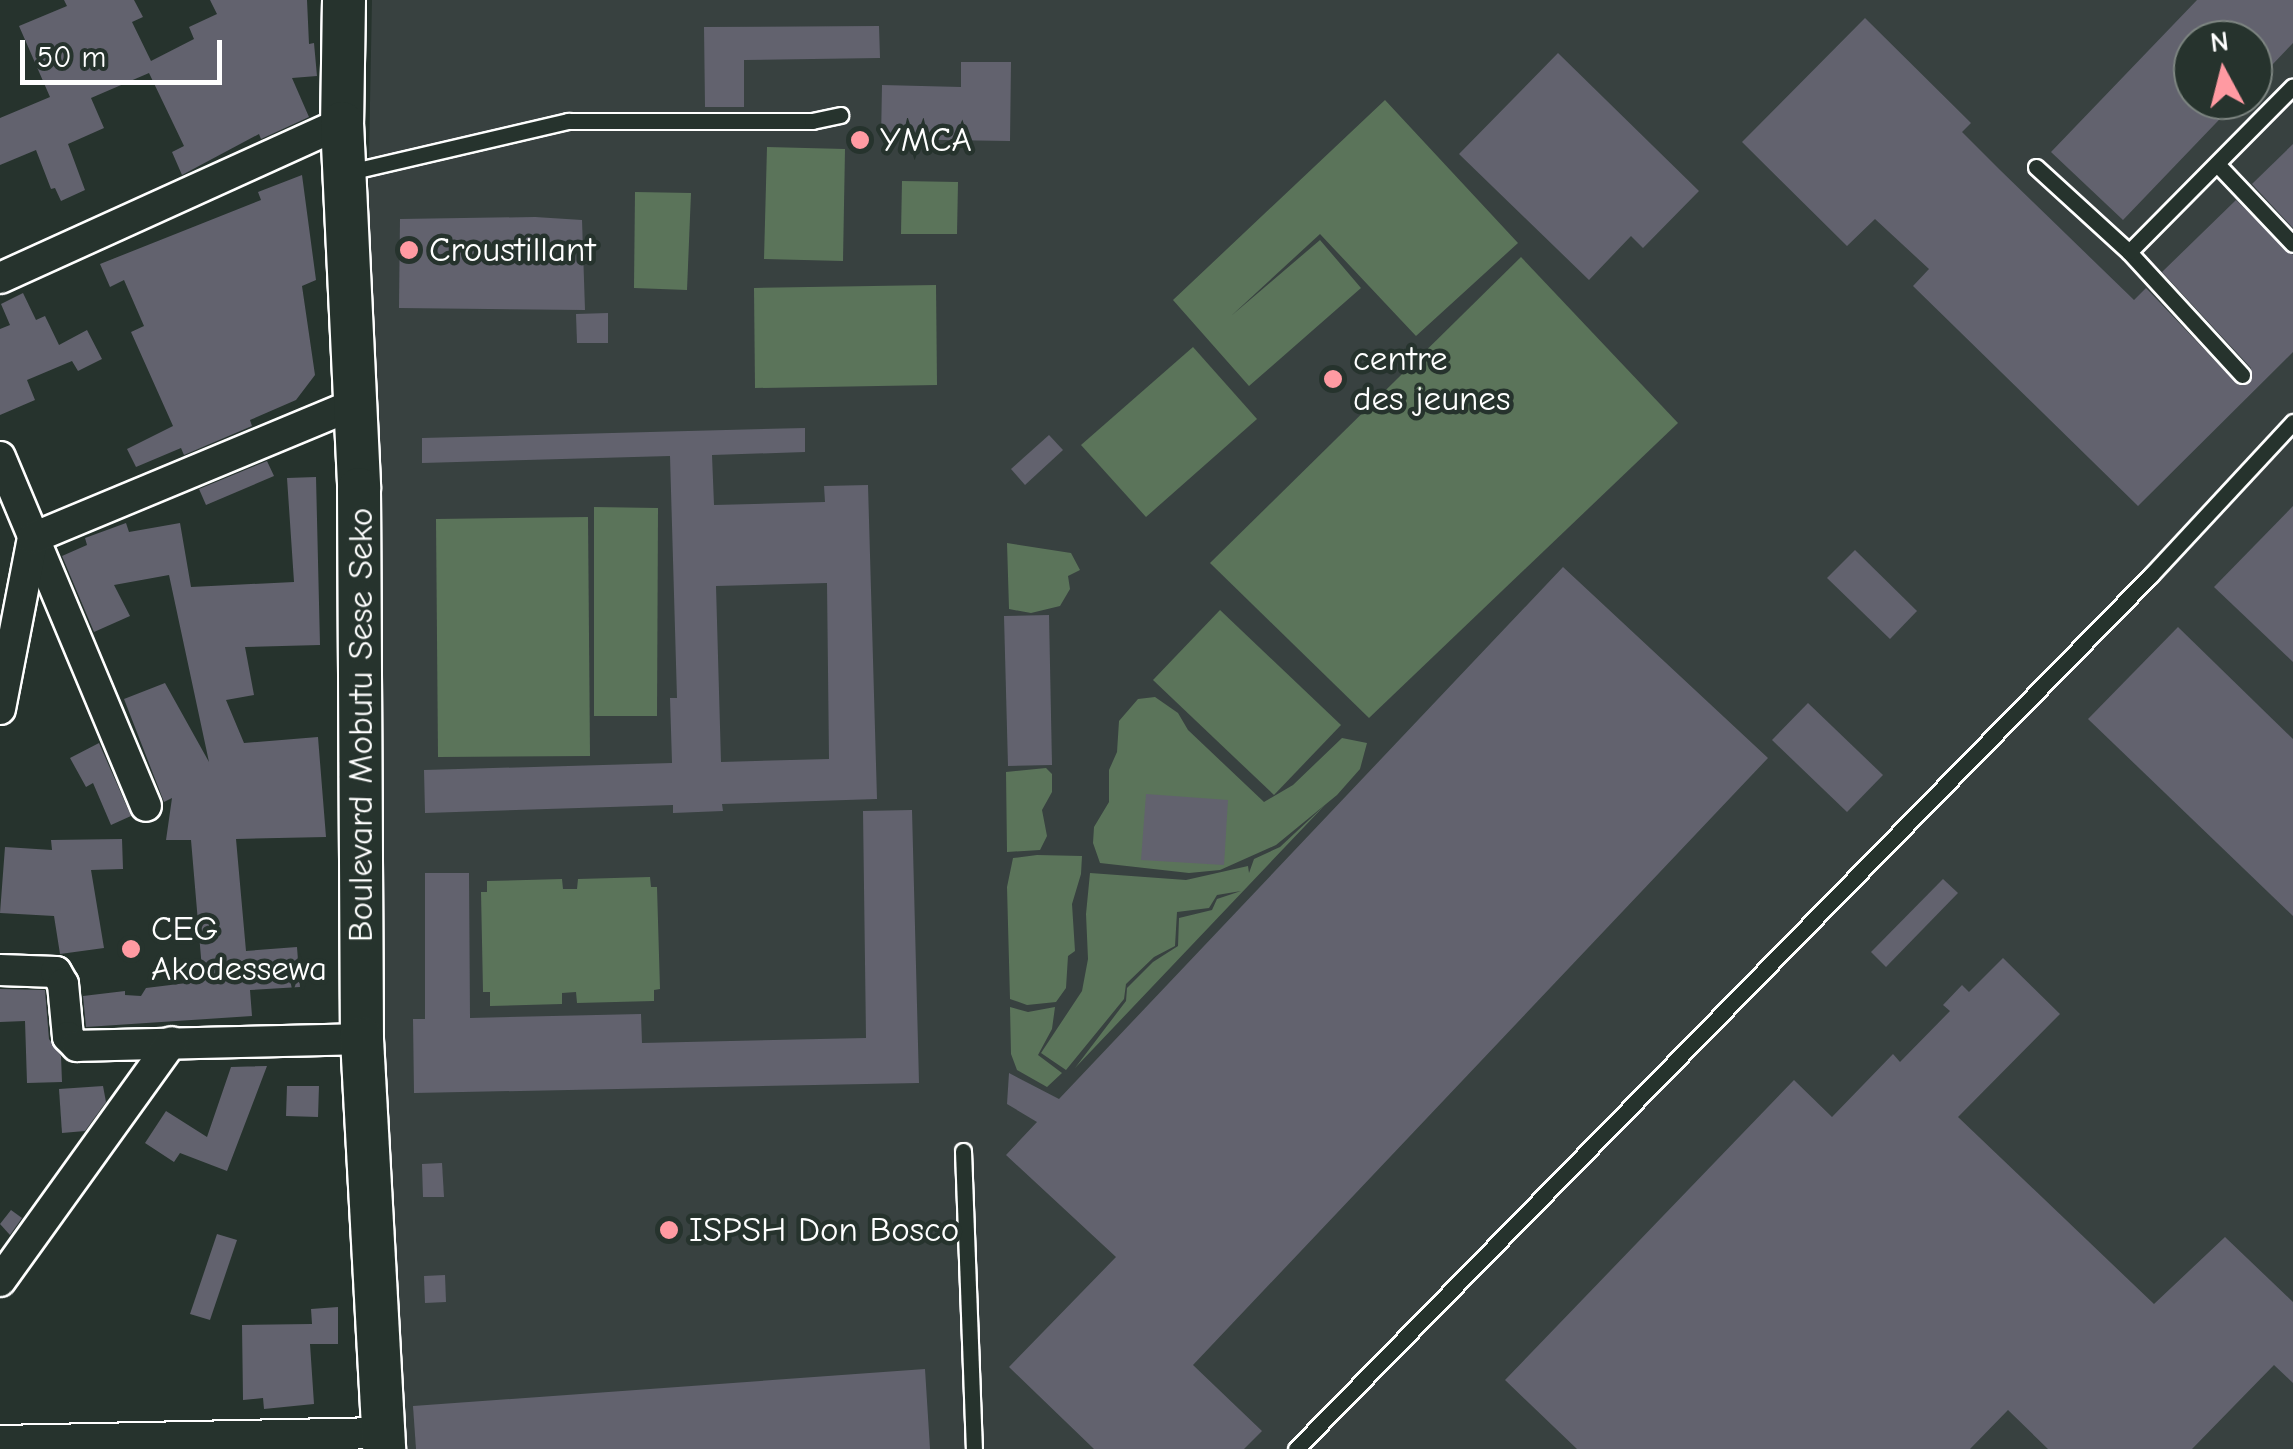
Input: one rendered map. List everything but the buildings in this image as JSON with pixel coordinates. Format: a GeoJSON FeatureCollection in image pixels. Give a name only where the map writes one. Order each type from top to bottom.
{"type":"FeatureCollection","features":[{"type":"Feature","properties":{"kind":"street","name":"Boulevard Mobutu Sese Seko"},"geometry":{"type":"LineString","coordinates":[[344,0],[342,123],[356,403],[362,1039],[384,1441]]}},
{"type":"Feature","properties":{"kind":"street"},"geometry":{"type":"LineString","coordinates":[[0,278],[342,123]]}},
{"type":"Feature","properties":{"kind":"street"},"geometry":{"type":"LineString","coordinates":[[33,538],[356,403]]}},
{"type":"Feature","properties":{"kind":"street"},"geometry":{"type":"LineString","coordinates":[[0,457],[146,806]]}},
{"type":"Feature","properties":{"kind":"street"},"geometry":{"type":"LineString","coordinates":[[0,709],[33,538]]}},
{"type":"Feature","properties":{"kind":"street"},"geometry":{"type":"LineString","coordinates":[[0,970],[56,972],[63,984],[68,1037],[77,1046],[362,1039]]}},
{"type":"Feature","properties":{"kind":"street"},"geometry":{"type":"LineString","coordinates":[[0,1282],[172,1042]]}},
{"type":"Feature","properties":{"kind":"street"},"geometry":{"type":"LineString","coordinates":[[0,1442],[384,1441]]}},
{"type":"Feature","properties":{"kind":"lane"},"geometry":{"type":"LineString","coordinates":[[2129,252],[2293,86]]}},
{"type":"Feature","properties":{"kind":"lane"},"geometry":{"type":"LineString","coordinates":[[345,173],[568,121],[636,118],[798,122],[840,115]]}},
{"type":"Feature","properties":{"kind":"lane"},"geometry":{"type":"LineString","coordinates":[[2218,164],[2293,244]]}},
{"type":"Feature","properties":{"kind":"lane"},"geometry":{"type":"LineString","coordinates":[[2036,167],[2129,252],[2242,375]]}},
{"type":"Feature","properties":{"kind":"lane"},"geometry":{"type":"LineString","coordinates":[[1296,1449],[2151,574],[2293,422]]}},
{"type":"Feature","properties":{"kind":"lane"},"geometry":{"type":"LineString","coordinates":[[963,1151],[974,1449]]}},
{"type":"Feature","properties":{"kind":"shaded area"},"geometry":{"type":"Polygon","coordinates":[[[372,0],[2293,0],[2293,1449],[397,1449],[382,1098],[366,312],[372,0]]]}},
{"type":"Feature","properties":{"kind":"green space"},"geometry":{"type":"Polygon","coordinates":[[[1385,100],[1518,243],[1416,336],[1320,234],[1231,316],[1320,240],[1361,288],[1249,386],[1173,300],[1385,100]]]}},
{"type":"Feature","properties":{"kind":"green space"},"geometry":{"type":"Polygon","coordinates":[[[767,147],[845,149],[843,261],[764,259],[767,147]]]}},
{"type":"Feature","properties":{"kind":"green space"},"geometry":{"type":"Polygon","coordinates":[[[902,181],[958,182],[957,234],[901,234],[902,181]]]}},
{"type":"Feature","properties":{"kind":"green space"},"geometry":{"type":"Polygon","coordinates":[[[635,192],[691,193],[687,290],[634,288],[635,192]]]}},
{"type":"Feature","properties":{"kind":"green space"},"geometry":{"type":"Polygon","coordinates":[[[1521,257],[1678,423],[1369,718],[1210,563],[1521,257]]]}},
{"type":"Feature","properties":{"kind":"green space"},"geometry":{"type":"Polygon","coordinates":[[[936,285],[937,385],[755,388],[754,288],[936,285]]]}},
{"type":"Feature","properties":{"kind":"green space"},"geometry":{"type":"Polygon","coordinates":[[[1193,347],[1257,419],[1146,517],[1081,445],[1193,347]]]}},
{"type":"Feature","properties":{"kind":"green space"},"geometry":{"type":"Polygon","coordinates":[[[594,507],[658,508],[657,716],[594,716],[594,507]]]}},
{"type":"Feature","properties":{"kind":"green space"},"geometry":{"type":"Polygon","coordinates":[[[588,517],[590,756],[438,757],[436,519],[588,517]]]}},
{"type":"Feature","properties":{"kind":"green space"},"geometry":{"type":"Polygon","coordinates":[[[1007,543],[1071,553],[1080,570],[1068,576],[1070,589],[1060,606],[1031,613],[1009,609],[1007,543]]]}},
{"type":"Feature","properties":{"kind":"green space"},"geometry":{"type":"Polygon","coordinates":[[[1220,610],[1341,725],[1274,795],[1153,680],[1220,610]]]}},
{"type":"Feature","properties":{"kind":"green space"},"geometry":{"type":"Polygon","coordinates":[[[1155,697],[1178,713],[1188,730],[1264,802],[1293,785],[1342,738],[1367,743],[1360,769],[1337,795],[1276,845],[1220,870],[1189,873],[1100,863],[1093,843],[1094,827],[1109,802],[1109,770],[1117,752],[1119,721],[1138,699],[1155,697]]]}},
{"type":"Feature","properties":{"kind":"green space"},"geometry":{"type":"Polygon","coordinates":[[[1046,768],[1052,774],[1052,792],[1042,810],[1047,836],[1040,850],[1007,852],[1006,772],[1046,768]]]}},
{"type":"Feature","properties":{"kind":"green space"},"geometry":{"type":"Polygon","coordinates":[[[1325,805],[1075,1068],[1126,1001],[1127,988],[1153,962],[1178,946],[1179,918],[1212,910],[1217,899],[1241,891],[1217,895],[1209,908],[1177,912],[1175,946],[1154,957],[1126,984],[1124,999],[1066,1070],[1041,1053],[1082,991],[1088,959],[1086,914],[1090,873],[1186,880],[1248,866],[1249,873],[1254,859],[1280,847],[1325,805]]]}},
{"type":"Feature","properties":{"kind":"green space"},"geometry":{"type":"Polygon","coordinates":[[[1082,856],[1081,874],[1072,904],[1075,951],[1068,956],[1066,988],[1056,1002],[1027,1005],[1010,999],[1007,887],[1013,858],[1082,856]]]}},
{"type":"Feature","properties":{"kind":"green space"},"geometry":{"type":"Polygon","coordinates":[[[650,877],[651,887],[657,887],[660,989],[654,990],[654,1001],[577,1003],[576,992],[562,993],[562,1004],[490,1006],[490,992],[483,992],[481,892],[487,892],[487,881],[562,879],[563,889],[577,889],[578,879],[650,877]]]}},
{"type":"Feature","properties":{"kind":"green space"},"geometry":{"type":"Polygon","coordinates":[[[1010,1007],[1028,1012],[1055,1007],[1052,1029],[1038,1055],[1062,1073],[1047,1087],[1017,1070],[1011,1054],[1010,1007]]]}},
{"type":"Feature","properties":{"kind":"place","name":"YMCA"},"geometry":{"type":"Point","coordinates":[860,140]}},
{"type":"Feature","properties":{"kind":"place","name":"Croustillant"},"geometry":{"type":"Point","coordinates":[409,250]}},
{"type":"Feature","properties":{"kind":"place","name":"centre des jeunes"},"geometry":{"type":"Point","coordinates":[1333,379]}},
{"type":"Feature","properties":{"kind":"place","name":"CEG Akodessewa"},"geometry":{"type":"Point","coordinates":[131,949]}},
{"type":"Feature","properties":{"kind":"place","name":"ISPSH Don Bosco"},"geometry":{"type":"Point","coordinates":[669,1230]}}]}
